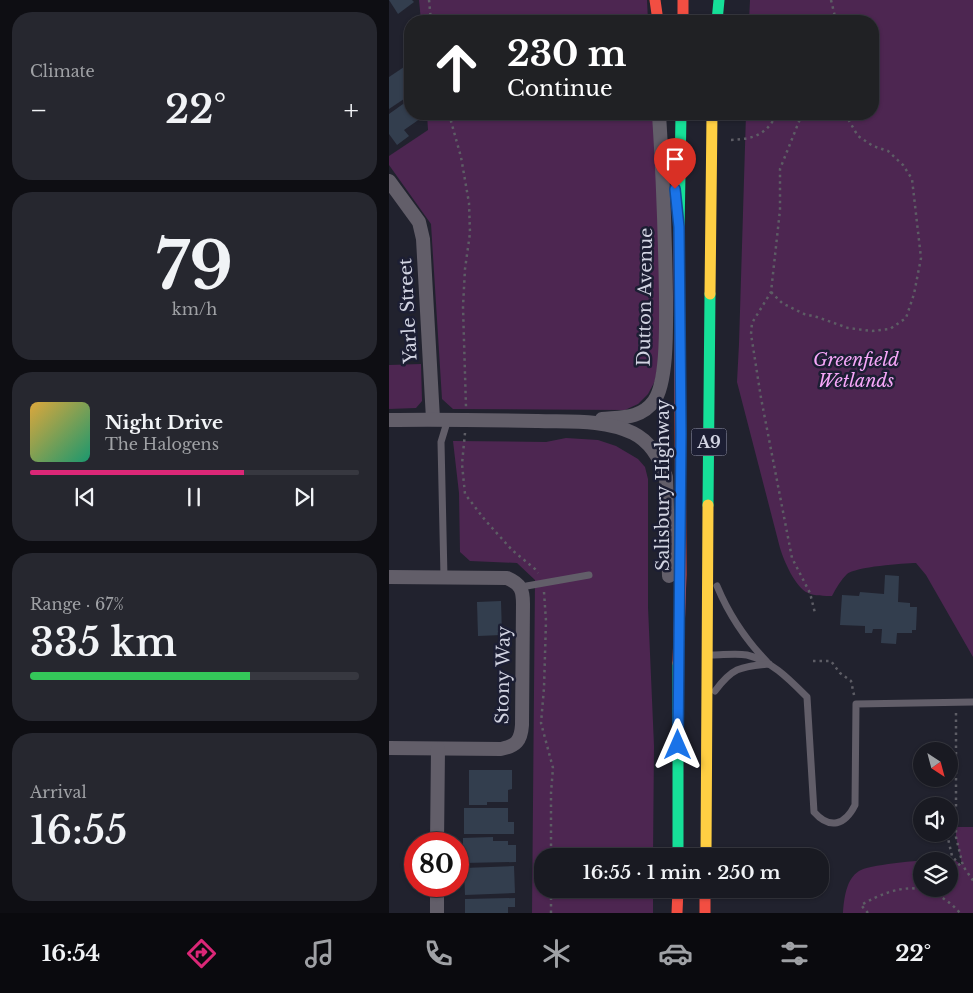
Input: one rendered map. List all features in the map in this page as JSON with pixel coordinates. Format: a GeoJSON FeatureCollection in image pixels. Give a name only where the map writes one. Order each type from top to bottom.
{"type":"FeatureCollection","features":[{"type":"Feature","properties":{"kind":"highway"},"geometry":{"type":"LineString","coordinates":[[654,0],[657,15]]}},
{"type":"Feature","properties":{"kind":"highway"},"geometry":{"type":"LineString","coordinates":[[683,0],[683,15]]}},
{"type":"Feature","properties":{"kind":"highway"},"geometry":{"type":"LineString","coordinates":[[711,0],[712,15]]}},
{"type":"Feature","properties":{"kind":"highway"},"geometry":{"type":"LineString","coordinates":[[718,15],[719,0]]}},
{"type":"Feature","properties":{"kind":"highway"},"geometry":{"type":"LineString","coordinates":[[667,120],[679,227]]}},
{"type":"Feature","properties":{"kind":"highway","name":"Salisbury Highway"},"geometry":{"type":"LineString","coordinates":[[681,120],[679,227],[681,574],[692,654],[706,704],[706,848]]}},
{"type":"Feature","properties":{"kind":"highway","name":"Salisbury Highway"},"geometry":{"type":"LineString","coordinates":[[679,848],[692,654],[708,557],[712,120]]}},
{"type":"Feature","properties":{"kind":"highway"},"geometry":{"type":"LineString","coordinates":[[677,898],[677,913]]}},
{"type":"Feature","properties":{"kind":"highway"},"geometry":{"type":"LineString","coordinates":[[705,898],[705,913]]}},
{"type":"Feature","properties":{"kind":"street"},"geometry":{"type":"LineString","coordinates":[[654,0],[654,15]]}},
{"type":"Feature","properties":{"kind":"street","name":"Dutton Avenue"},"geometry":{"type":"LineString","coordinates":[[581,423],[634,416],[647,408],[659,393],[666,333],[665,219],[659,120]]}},
{"type":"Feature","properties":{"kind":"street","name":"Yarle Street"},"geometry":{"type":"LineString","coordinates":[[389,182],[419,222],[423,239],[433,419]]}},
{"type":"Feature","properties":{"kind":"street","name":"Dutton Avenue"},"geometry":{"type":"LineString","coordinates":[[389,420],[466,419],[615,426],[632,433],[648,443],[663,467],[667,486],[670,612],[692,654]]}},
{"type":"Feature","properties":{"kind":"street"},"geometry":{"type":"LineString","coordinates":[[389,577],[507,578],[518,583],[521,588]]}},
{"type":"Feature","properties":{"kind":"street","name":"Stony Way"},"geometry":{"type":"LineString","coordinates":[[389,748],[501,749],[513,746],[519,740],[522,726],[523,594],[521,588]]}},
{"type":"Feature","properties":{"kind":"street"},"geometry":{"type":"LineString","coordinates":[[437,832],[438,749]]}},
{"type":"Feature","properties":{"kind":"street"},"geometry":{"type":"LineString","coordinates":[[437,897],[437,913]]}},
{"type":"Feature","properties":{"kind":"lane"},"geometry":{"type":"LineString","coordinates":[[444,577],[441,442],[448,419]]}},
{"type":"Feature","properties":{"kind":"lane"},"geometry":{"type":"LineString","coordinates":[[708,557],[729,613],[743,634],[769,664]]}},
{"type":"Feature","properties":{"kind":"lane"},"geometry":{"type":"LineString","coordinates":[[521,588],[589,575]]}},
{"type":"Feature","properties":{"kind":"lane"},"geometry":{"type":"LineString","coordinates":[[692,654],[746,655],[783,672],[807,697],[814,812],[821,820],[832,823],[842,822],[850,815],[855,805],[856,704],[973,702]]}},
{"type":"Feature","properties":{"kind":"lane"},"geometry":{"type":"LineString","coordinates":[[706,704],[725,677],[734,671],[743,666],[769,664]]}},
{"type":"Feature","properties":{"kind":"path"},"geometry":{"type":"LineString","coordinates":[[429,0],[430,15]]}},
{"type":"Feature","properties":{"kind":"path"},"geometry":{"type":"LineString","coordinates":[[831,0],[835,15]]}},
{"type":"Feature","properties":{"kind":"path"},"geometry":{"type":"LineString","coordinates":[[451,120],[461,158],[469,203],[470,233],[463,307],[466,419]]}},
{"type":"Feature","properties":{"kind":"path"},"geometry":{"type":"LineString","coordinates":[[712,140],[745,139],[755,136],[766,131],[773,120]]}},
{"type":"Feature","properties":{"kind":"path"},"geometry":{"type":"LineString","coordinates":[[800,120],[780,169],[780,210],[771,292],[751,323],[751,334],[761,398],[792,558],[810,593],[815,613]]}},
{"type":"Feature","properties":{"kind":"path"},"geometry":{"type":"LineString","coordinates":[[771,292],[782,303],[804,314],[848,328],[872,331],[890,329],[906,318],[914,294],[921,258],[912,179],[903,165],[888,151],[873,146],[858,136],[849,120]]}},
{"type":"Feature","properties":{"kind":"path"},"geometry":{"type":"LineString","coordinates":[[813,661],[831,662],[851,681],[856,704]]}},
{"type":"Feature","properties":{"kind":"path"},"geometry":{"type":"LineString","coordinates":[[956,702],[956,837],[963,866],[968,875]]}},
{"type":"Feature","properties":{"kind":"path"},"geometry":{"type":"LineString","coordinates":[[949,842],[952,856],[973,881]]}},
{"type":"Feature","properties":{"kind":"path"},"geometry":{"type":"LineString","coordinates":[[869,913],[861,904],[894,889],[917,888],[939,894],[958,912]]}},
{"type":"Feature","properties":{"kind":"path"},"geometry":{"type":"LineString","coordinates":[[551,898],[551,913]]}},
{"type":"Feature","properties":{"kind":"green space"},"geometry":{"type":"Polygon","coordinates":[[[419,0],[647,0],[648,15],[420,15],[419,0]]]}},
{"type":"Feature","properties":{"kind":"green space","name":"Greenfield Wetlands"},"geometry":{"type":"Polygon","coordinates":[[[750,0],[973,0],[973,657],[926,575],[916,563],[859,569],[847,574],[832,596],[820,596],[803,590],[787,566],[780,548],[737,382],[746,120],[879,120],[879,15],[749,15],[750,0]]]}},
{"type":"Feature","properties":{"kind":"green space"},"geometry":{"type":"Polygon","coordinates":[[[427,120],[654,120],[663,338],[655,381],[648,394],[638,404],[625,410],[453,409],[442,399],[431,224],[389,165],[389,156],[428,130],[427,120]]]}},
{"type":"Feature","properties":{"kind":"green space"},"geometry":{"type":"Polygon","coordinates":[[[421,364],[422,401],[416,408],[389,409],[389,365],[421,364]]]}},
{"type":"Feature","properties":{"kind":"green space"},"geometry":{"type":"Polygon","coordinates":[[[566,438],[598,440],[616,446],[638,459],[645,467],[648,479],[648,607],[654,746],[653,848],[534,848],[534,898],[653,898],[653,913],[532,913],[535,580],[517,563],[470,561],[460,552],[459,493],[453,441],[546,442],[566,438]]]}},
{"type":"Feature","properties":{"kind":"green space"},"geometry":{"type":"Polygon","coordinates":[[[958,827],[973,827],[973,913],[843,913],[845,896],[851,879],[859,871],[877,866],[913,862],[913,897],[958,897],[958,862],[962,865],[957,842],[958,827]]]}},
{"type":"Feature","properties":{"kind":"building"},"geometry":{"type":"Polygon","coordinates":[[[389,0],[412,0],[414,2],[398,14],[389,0]]]}},
{"type":"Feature","properties":{"kind":"building"},"geometry":{"type":"Polygon","coordinates":[[[404,67],[404,99],[389,109],[389,77],[404,67]]]}},
{"type":"Feature","properties":{"kind":"building"},"geometry":{"type":"Polygon","coordinates":[[[404,103],[404,120],[418,120],[404,130],[409,136],[397,145],[389,134],[389,114],[404,103]]]}},
{"type":"Feature","properties":{"kind":"building"},"geometry":{"type":"Polygon","coordinates":[[[885,575],[899,576],[898,602],[910,603],[910,607],[917,607],[916,630],[912,630],[912,633],[897,633],[896,644],[881,643],[882,629],[873,629],[872,633],[865,633],[865,626],[840,625],[842,595],[859,596],[860,592],[884,594],[885,575]]]}},
{"type":"Feature","properties":{"kind":"building"},"geometry":{"type":"Polygon","coordinates":[[[501,601],[502,635],[478,636],[477,602],[501,601]]]}},
{"type":"Feature","properties":{"kind":"building"},"geometry":{"type":"Polygon","coordinates":[[[469,770],[512,770],[512,789],[508,790],[508,802],[487,802],[487,805],[469,805],[469,770]]]}},
{"type":"Feature","properties":{"kind":"building"},"geometry":{"type":"Polygon","coordinates":[[[464,808],[508,808],[508,822],[514,822],[514,834],[469,834],[469,832],[464,832],[464,808]]]}},
{"type":"Feature","properties":{"kind":"building"},"geometry":{"type":"Polygon","coordinates":[[[493,837],[493,841],[508,841],[508,845],[516,845],[516,862],[469,863],[469,838],[493,837]]]}},
{"type":"Feature","properties":{"kind":"building"},"geometry":{"type":"Polygon","coordinates":[[[514,866],[515,893],[469,895],[469,868],[514,866]]]}},
{"type":"Feature","properties":{"kind":"building"},"geometry":{"type":"Polygon","coordinates":[[[515,898],[515,907],[508,907],[508,913],[465,913],[465,899],[515,898]]]}},
{"type":"Feature","properties":{"kind":"traffic: fast"},"geometry":{"type":"LineString","coordinates":[[718,15],[719,0]]}},
{"type":"Feature","properties":{"kind":"traffic: fast"},"geometry":{"type":"LineString","coordinates":[[679,233],[681,120]]}},
{"type":"Feature","properties":{"kind":"traffic: fast"},"geometry":{"type":"LineString","coordinates":[[708,505],[710,294]]}},
{"type":"Feature","properties":{"kind":"traffic: fast"},"geometry":{"type":"LineString","coordinates":[[678,663],[678,848]]}},
{"type":"Feature","properties":{"kind":"traffic: slow"},"geometry":{"type":"LineString","coordinates":[[710,294],[712,120]]}},
{"type":"Feature","properties":{"kind":"traffic: slow"},"geometry":{"type":"LineString","coordinates":[[706,848],[708,505]]}},
{"type":"Feature","properties":{"kind":"traffic: jam"},"geometry":{"type":"LineString","coordinates":[[655,0],[657,15]]}},
{"type":"Feature","properties":{"kind":"traffic: jam"},"geometry":{"type":"LineString","coordinates":[[683,0],[683,15]]}},
{"type":"Feature","properties":{"kind":"traffic: jam"},"geometry":{"type":"LineString","coordinates":[[678,663],[681,574],[679,233]]}},
{"type":"Feature","properties":{"kind":"traffic: jam"},"geometry":{"type":"LineString","coordinates":[[677,913],[678,898]]}},
{"type":"Feature","properties":{"kind":"traffic: jam"},"geometry":{"type":"LineString","coordinates":[[705,898],[705,913]]}},
{"type":"Feature","properties":{"kind":"route"},"geometry":{"type":"LineString","coordinates":[[675,189],[679,227],[681,434],[678,745]]}}]}
